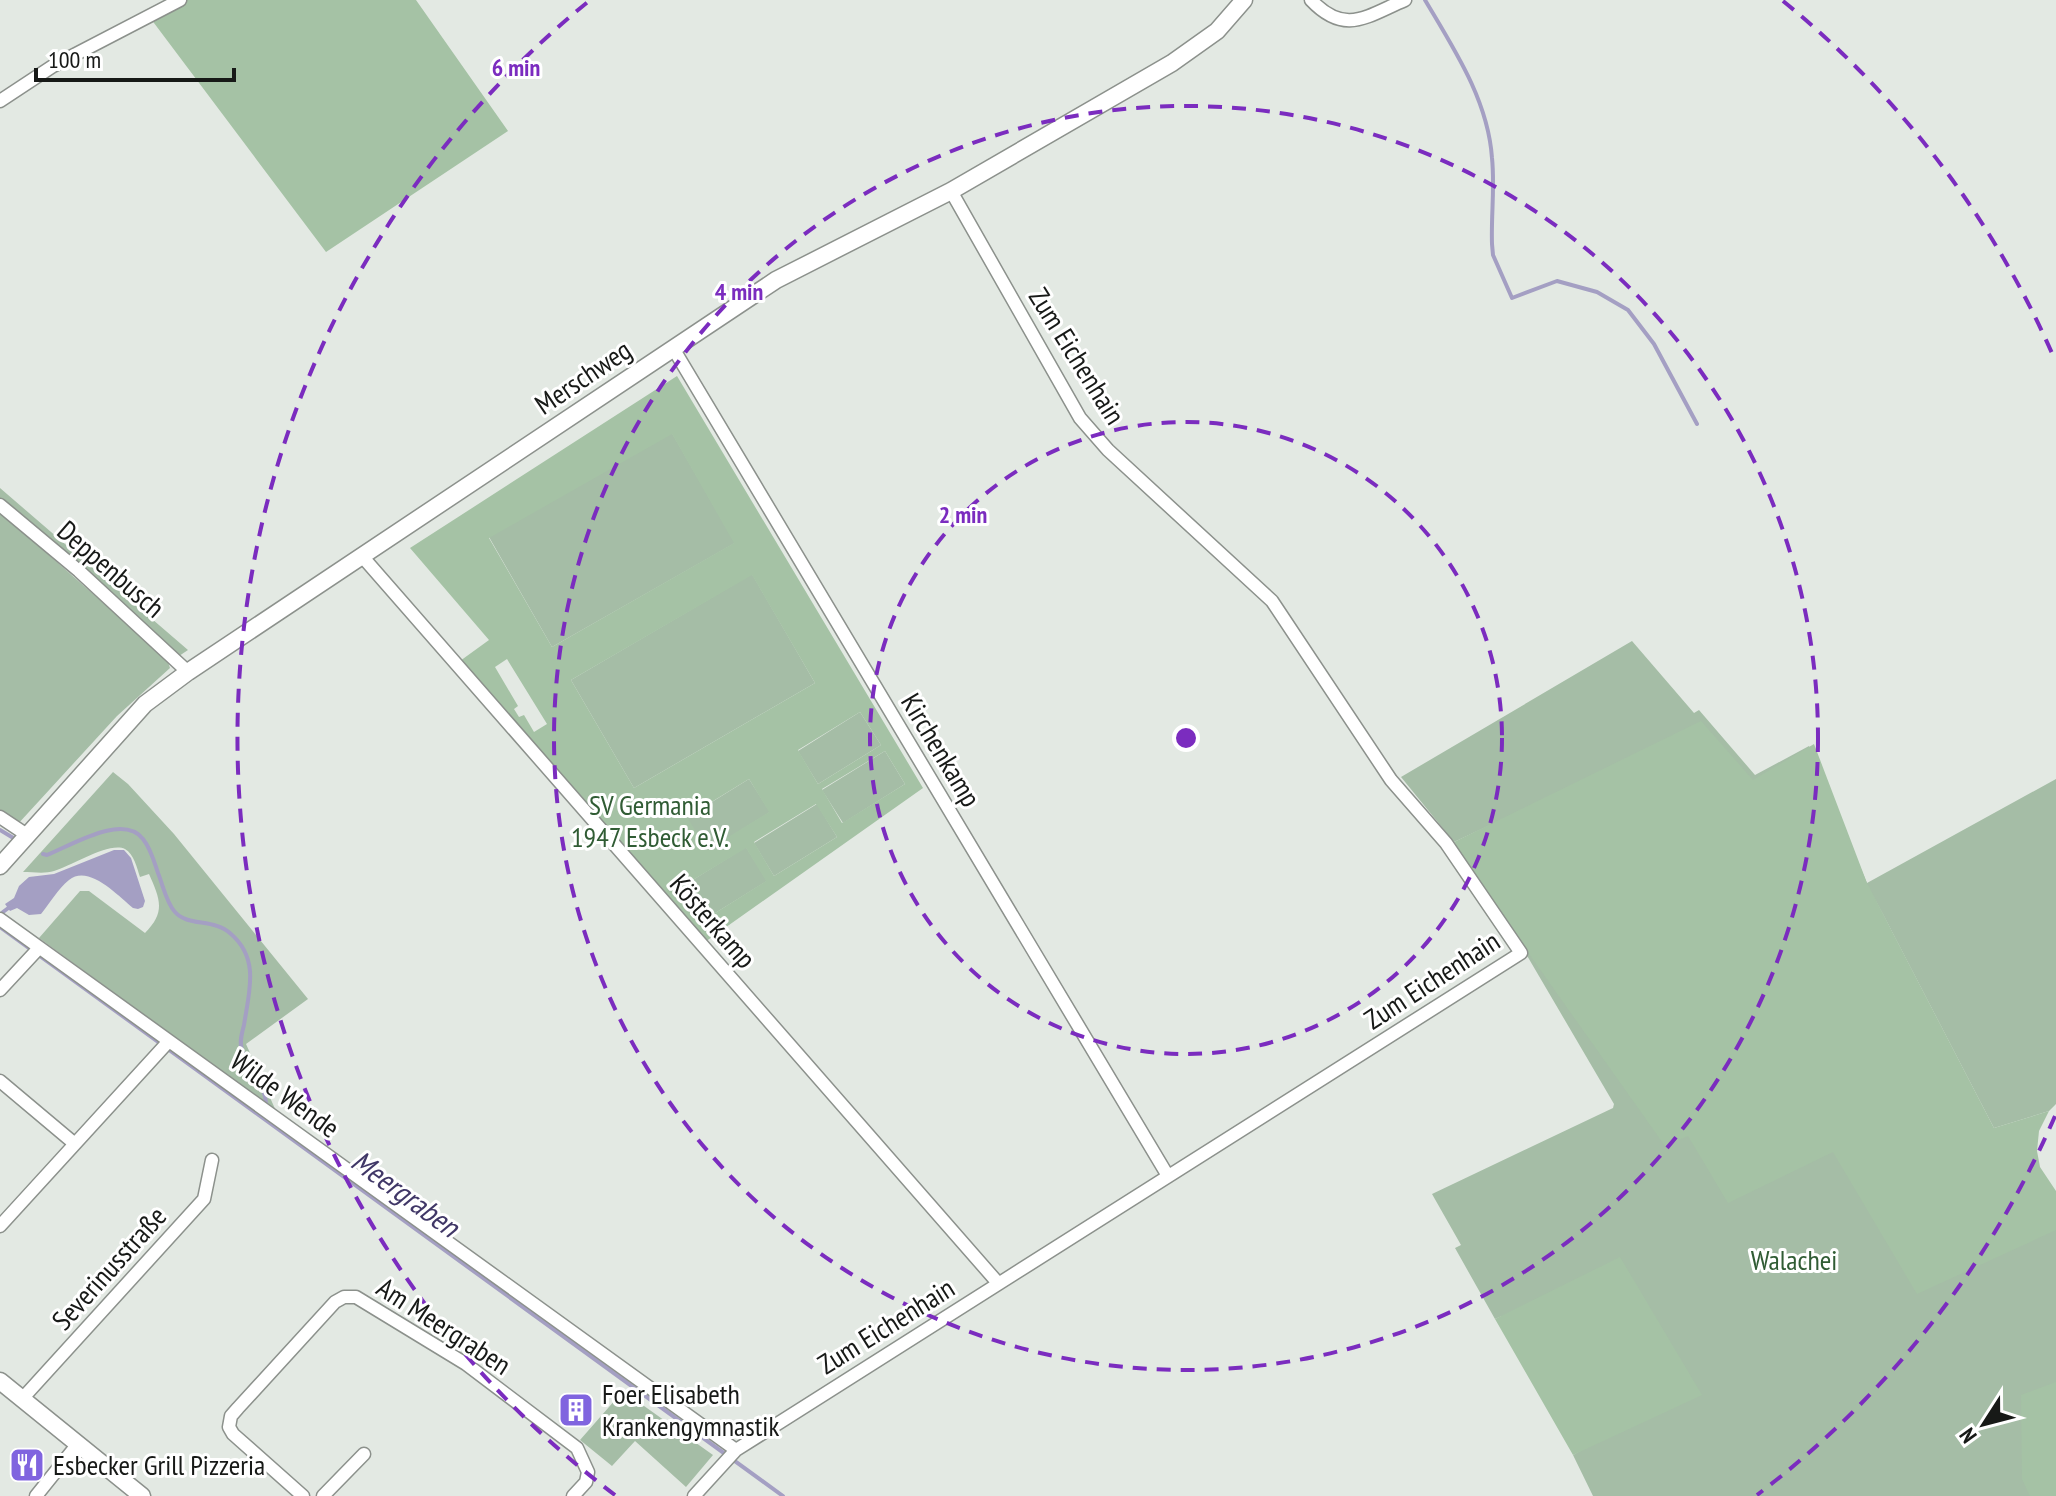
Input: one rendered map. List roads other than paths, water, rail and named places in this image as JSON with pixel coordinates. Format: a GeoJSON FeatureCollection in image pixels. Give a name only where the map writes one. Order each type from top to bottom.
{"type":"FeatureCollection","features":[{"type":"Feature","properties":{"kind":"street"},"geometry":{"type":"LineString","coordinates":[[0,101],[53,66],[180,0]]}},
{"type":"Feature","properties":{"kind":"street","name":"Merschweg"},"geometry":{"type":"LineString","coordinates":[[0,866],[145,704],[188,672],[776,280],[951,191],[1172,63],[1217,31],[1244,0]]}},
{"type":"Feature","properties":{"kind":"street"},"geometry":{"type":"LineString","coordinates":[[1311,0],[1337,20],[1355,22],[1405,0]]}},
{"type":"Feature","properties":{"kind":"street","name":"Zum Eichenhain"},"geometry":{"type":"LineString","coordinates":[[694,1496],[736,1450],[1521,953],[1446,843],[1391,780],[1272,601],[1108,450],[1080,418],[951,191]]}},
{"type":"Feature","properties":{"kind":"street","name":"Kirchenkamp"},"geometry":{"type":"LineString","coordinates":[[673,348],[1168,1176]]}},
{"type":"Feature","properties":{"kind":"street","name":"Deppenbusch"},"geometry":{"type":"LineString","coordinates":[[0,505],[79,571],[188,672]]}},
{"type":"Feature","properties":{"kind":"street","name":"Kösterkamp"},"geometry":{"type":"LineString","coordinates":[[361,555],[998,1283]]}},
{"type":"Feature","properties":{"kind":"street"},"geometry":{"type":"LineString","coordinates":[[0,817],[27,835]]}},
{"type":"Feature","properties":{"kind":"street","name":"Wilde Wende"},"geometry":{"type":"LineString","coordinates":[[0,919],[736,1450]]}},
{"type":"Feature","properties":{"kind":"street"},"geometry":{"type":"LineString","coordinates":[[0,990],[39,948]]}},
{"type":"Feature","properties":{"kind":"street"},"geometry":{"type":"LineString","coordinates":[[0,1226],[169,1041]]}},
{"type":"Feature","properties":{"kind":"street"},"geometry":{"type":"LineString","coordinates":[[0,1081],[75,1144]]}},
{"type":"Feature","properties":{"kind":"street","name":"Severinusstraße"},"geometry":{"type":"LineString","coordinates":[[22,1399],[204,1199],[212,1160]]}},
{"type":"Feature","properties":{"kind":"street","name":"Am Meergraben"},"geometry":{"type":"LineString","coordinates":[[303,1496],[233,1434],[229,1427],[231,1416],[335,1302],[344,1297],[356,1297],[466,1364],[577,1448],[588,1472],[586,1482],[573,1496]]}},
{"type":"Feature","properties":{"kind":"street"},"geometry":{"type":"LineString","coordinates":[[0,1381],[142,1496]]}},
{"type":"Feature","properties":{"kind":"street"},"geometry":{"type":"LineString","coordinates":[[36,1496],[77,1445]]}},
{"type":"Feature","properties":{"kind":"street"},"geometry":{"type":"LineString","coordinates":[[323,1496],[364,1454]]}},
{"type":"Feature","properties":{"kind":"waterway"},"geometry":{"type":"LineString","coordinates":[[1425,0],[1468,76],[1484,116],[1493,169],[1493,255],[1512,298],[1557,281],[1597,292],[1628,310],[1654,344],[1697,424]]}},
{"type":"Feature","properties":{"kind":"waterway"},"geometry":{"type":"LineString","coordinates":[[0,830],[15,839]]}},
{"type":"Feature","properties":{"kind":"waterway"},"geometry":{"type":"LineString","coordinates":[[43,854],[110,830],[134,832],[148,847],[175,912],[187,920],[224,929],[240,944],[246,954],[250,976],[241,1047],[263,1090],[266,1105]]}},
{"type":"Feature","properties":{"kind":"waterway"},"geometry":{"type":"LineString","coordinates":[[3,912],[11,906]]}},
{"type":"Feature","properties":{"kind":"waterway","name":"Meergraben"},"geometry":{"type":"LineString","coordinates":[[0,927],[783,1496]]}},
{"type":"Feature","properties":{"kind":"place","name":"Foer Elisabeth Krankengymnastik"},"geometry":{"type":"Point","coordinates":[576,1410]}},
{"type":"Feature","properties":{"kind":"place","name":"Esbecker Grill Pizzeria"},"geometry":{"type":"Point","coordinates":[27,1465]}},
{"type":"Feature","properties":{"kind":"park label","name":"SV Germania 1947 Esbeck e.V."},"geometry":{"type":"Point","coordinates":[650,821]}},
{"type":"Feature","properties":{"kind":"park label","name":"Walachei"},"geometry":{"type":"Point","coordinates":[1794,1260]}}]}
